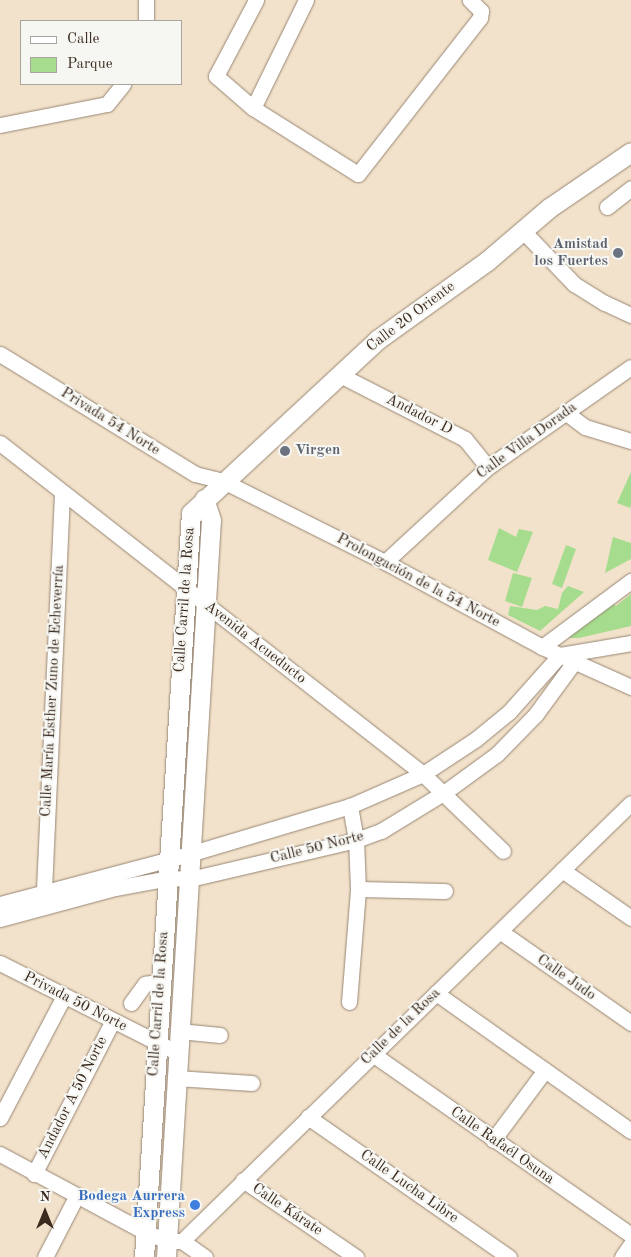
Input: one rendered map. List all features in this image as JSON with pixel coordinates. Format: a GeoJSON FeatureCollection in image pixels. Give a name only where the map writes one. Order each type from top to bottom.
{"type":"FeatureCollection","features":[{"type":"Feature","properties":{"kind":"main road","name":"Calle 20 Oriente"},"geometry":{"type":"LineString","coordinates":[[204,499],[377,340],[487,261],[549,208],[631,152]]}},
{"type":"Feature","properties":{"kind":"main road","name":"Calle Carril de la Rosa"},"geometry":{"type":"LineString","coordinates":[[144,1257],[155,1043],[170,878],[191,513],[204,499],[211,520],[189,854],[190,879],[176,1078],[172,1246]]}},
{"type":"Feature","properties":{"kind":"street"},"geometry":{"type":"LineString","coordinates":[[146,0],[146,20]]}},
{"type":"Feature","properties":{"kind":"street"},"geometry":{"type":"LineString","coordinates":[[256,0],[216,71],[219,81],[253,108],[358,174],[480,18],[481,11],[470,0]]}},
{"type":"Feature","properties":{"kind":"street"},"geometry":{"type":"LineString","coordinates":[[253,108],[306,0]]}},
{"type":"Feature","properties":{"kind":"street"},"geometry":{"type":"LineString","coordinates":[[0,125],[107,104],[123,85]]}},
{"type":"Feature","properties":{"kind":"street"},"geometry":{"type":"LineString","coordinates":[[607,207],[631,188]]}},
{"type":"Feature","properties":{"kind":"street"},"geometry":{"type":"LineString","coordinates":[[524,230],[574,284],[605,303],[631,315]]}},
{"type":"Feature","properties":{"kind":"street","name":"Privada 54 Norte"},"geometry":{"type":"LineString","coordinates":[[0,354],[195,474],[223,481]]}},
{"type":"Feature","properties":{"kind":"street","name":"Calle Villa Dorada"},"geometry":{"type":"LineString","coordinates":[[385,562],[488,467],[631,367]]}},
{"type":"Feature","properties":{"kind":"street","name":"Andador D"},"geometry":{"type":"LineString","coordinates":[[340,375],[465,439],[488,467]]}},
{"type":"Feature","properties":{"kind":"street"},"geometry":{"type":"LineString","coordinates":[[565,412],[586,427],[631,441]]}},
{"type":"Feature","properties":{"kind":"street","name":"Avenida Acueducto"},"geometry":{"type":"LineString","coordinates":[[0,442],[423,774],[444,792],[503,851]]}},
{"type":"Feature","properties":{"kind":"street","name":"Prolongación de la 54 Norte"},"geometry":{"type":"LineString","coordinates":[[223,481],[385,562],[542,647],[631,687]]}},
{"type":"Feature","properties":{"kind":"street","name":"Calle María Esther Zuno de Echeverría"},"geometry":{"type":"LineString","coordinates":[[44,890],[62,492]]}},
{"type":"Feature","properties":{"kind":"street"},"geometry":{"type":"LineString","coordinates":[[542,647],[631,581]]}},
{"type":"Feature","properties":{"kind":"street"},"geometry":{"type":"LineString","coordinates":[[560,655],[631,643]]}},
{"type":"Feature","properties":{"kind":"street","name":"Calle 50 Norte"},"geometry":{"type":"LineString","coordinates":[[0,904],[44,890],[170,857],[189,854],[350,806],[423,774],[476,739],[509,712],[560,655]]}},
{"type":"Feature","properties":{"kind":"street","name":"Calle 50 Norte"},"geometry":{"type":"LineString","coordinates":[[0,919],[115,888],[170,878],[190,879],[356,840],[381,831],[444,792],[518,736],[574,662]]}},
{"type":"Feature","properties":{"kind":"street"},"geometry":{"type":"LineString","coordinates":[[613,678],[631,674]]}},
{"type":"Feature","properties":{"kind":"street"},"geometry":{"type":"LineString","coordinates":[[349,1002],[358,890],[356,840],[350,806]]}},
{"type":"Feature","properties":{"kind":"street","name":"Calle de la Rosa"},"geometry":{"type":"LineString","coordinates":[[172,1246],[374,1055],[562,870],[630,806]]}},
{"type":"Feature","properties":{"kind":"street"},"geometry":{"type":"LineString","coordinates":[[562,870],[631,918]]}},
{"type":"Feature","properties":{"kind":"street"},"geometry":{"type":"LineString","coordinates":[[358,890],[445,891]]}},
{"type":"Feature","properties":{"kind":"street","name":"Calle Judo"},"geometry":{"type":"LineString","coordinates":[[501,932],[631,1023]]}},
{"type":"Feature","properties":{"kind":"street","name":"Privada 50 Norte"},"geometry":{"type":"LineString","coordinates":[[0,963],[112,1022],[178,1053]]}},
{"type":"Feature","properties":{"kind":"street"},"geometry":{"type":"LineString","coordinates":[[131,1003],[146,984],[160,981]]}},
{"type":"Feature","properties":{"kind":"street"},"geometry":{"type":"LineString","coordinates":[[436,993],[631,1131]]}},
{"type":"Feature","properties":{"kind":"street"},"geometry":{"type":"LineString","coordinates":[[0,1118],[64,996]]}},
{"type":"Feature","properties":{"kind":"street","name":"Andador A 50 Norte"},"geometry":{"type":"LineString","coordinates":[[34,1174],[112,1022]]}},
{"type":"Feature","properties":{"kind":"street"},"geometry":{"type":"LineString","coordinates":[[179,1031],[220,1035]]}},
{"type":"Feature","properties":{"kind":"street","name":"Calle Rafaél Osuna"},"geometry":{"type":"LineString","coordinates":[[374,1055],[631,1236]]}},
{"type":"Feature","properties":{"kind":"street"},"geometry":{"type":"LineString","coordinates":[[493,1140],[545,1070]]}},
{"type":"Feature","properties":{"kind":"street"},"geometry":{"type":"LineString","coordinates":[[176,1078],[252,1083]]}},
{"type":"Feature","properties":{"kind":"street","name":"Calle Lucha Libre"},"geometry":{"type":"LineString","coordinates":[[308,1117],[510,1257]]}},
{"type":"Feature","properties":{"kind":"street"},"geometry":{"type":"LineString","coordinates":[[0,1154],[76,1197],[172,1246],[205,1257]]}},
{"type":"Feature","properties":{"kind":"street","name":"Calle Kárate"},"geometry":{"type":"LineString","coordinates":[[243,1180],[356,1257]]}},
{"type":"Feature","properties":{"kind":"street"},"geometry":{"type":"LineString","coordinates":[[45,1257],[76,1197]]}},
{"type":"Feature","properties":{"kind":"street"},"geometry":{"type":"LineString","coordinates":[[622,1257],[631,1244]]}},
{"type":"Feature","properties":{"kind":"green space"},"geometry":{"type":"Polygon","coordinates":[[[631,472],[631,505],[630,508],[617,503],[631,472]]]}},
{"type":"Feature","properties":{"kind":"green space"},"geometry":{"type":"Polygon","coordinates":[[[499,528],[516,537],[519,529],[533,532],[517,572],[488,560],[499,528]]]}},
{"type":"Feature","properties":{"kind":"green space"},"geometry":{"type":"Polygon","coordinates":[[[613,537],[631,543],[631,559],[605,573],[613,537]]]}},
{"type":"Feature","properties":{"kind":"green space"},"geometry":{"type":"Polygon","coordinates":[[[566,545],[576,549],[562,588],[552,584],[566,545]]]}},
{"type":"Feature","properties":{"kind":"green space"},"geometry":{"type":"Polygon","coordinates":[[[513,573],[532,578],[522,607],[505,601],[513,573]]]}},
{"type":"Feature","properties":{"kind":"green space"},"geometry":{"type":"Polygon","coordinates":[[[568,586],[584,592],[540,631],[508,615],[510,606],[537,610],[545,606],[558,609],[562,593],[568,586]]]}},
{"type":"Feature","properties":{"kind":"green space"},"geometry":{"type":"Polygon","coordinates":[[[631,594],[631,626],[579,638],[566,638],[609,600],[616,606],[631,594]]]}},
{"type":"Feature","properties":{"kind":"place","name":"Amistad los Fuertes"},"geometry":{"type":"Point","coordinates":[618,253]}},
{"type":"Feature","properties":{"kind":"place","name":"Virgen"},"geometry":{"type":"Point","coordinates":[285,451]}},
{"type":"Feature","properties":{"kind":"place","name":"Bodega Aurrera Express"},"geometry":{"type":"Point","coordinates":[195,1205]}}]}
